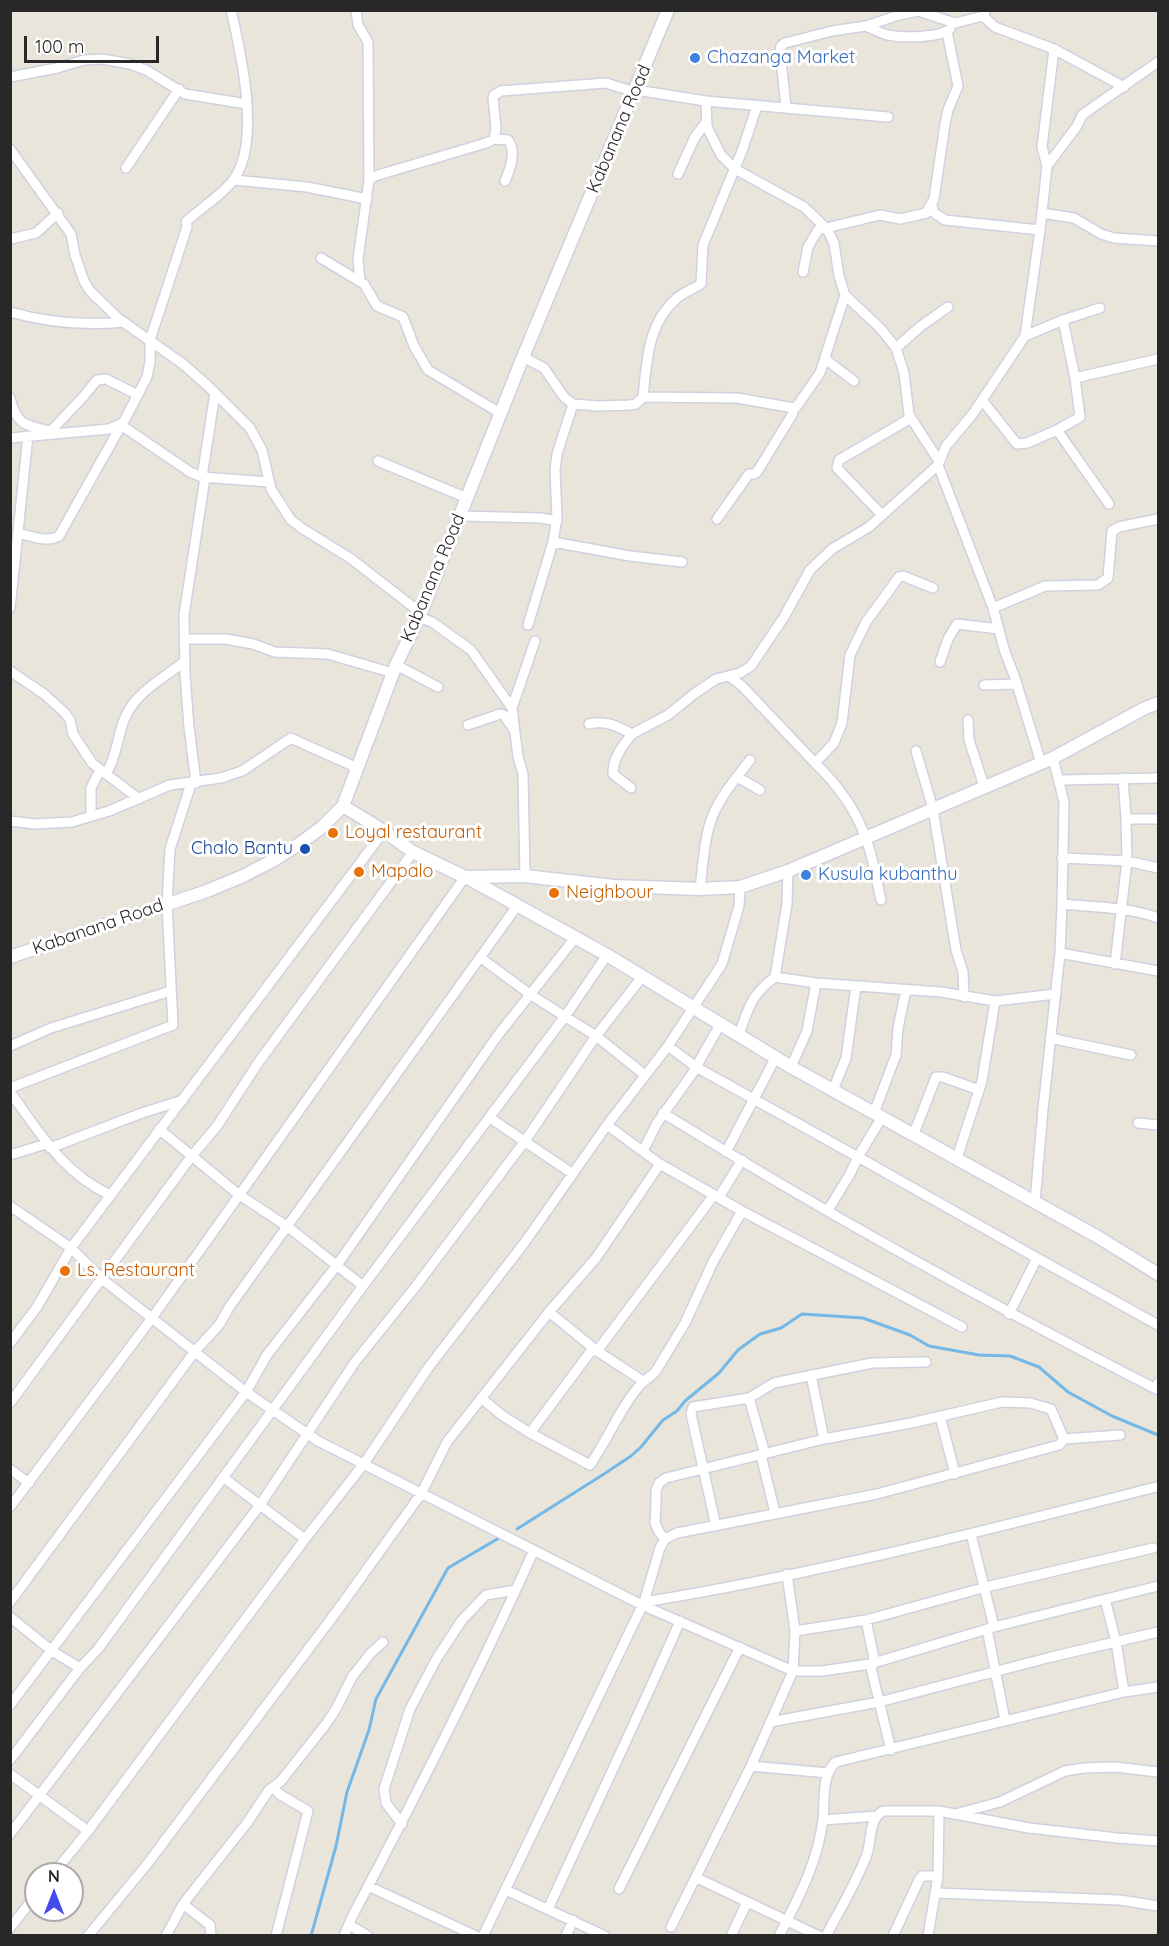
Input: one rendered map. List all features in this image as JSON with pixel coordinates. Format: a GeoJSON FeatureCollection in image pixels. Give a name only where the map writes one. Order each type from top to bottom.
{"type":"FeatureCollection","features":[{"type":"Feature","properties":{"kind":"street"},"geometry":{"type":"LineString","coordinates":[[18,533],[47,539],[59,536],[138,395],[149,370],[150,340],[187,227],[186,222],[234,180],[240,169],[244,151],[247,104],[243,62],[231,10]]}},
{"type":"Feature","properties":{"kind":"street"},"geometry":{"type":"LineString","coordinates":[[356,10],[358,25],[368,42],[369,180],[358,259],[360,280]]}},
{"type":"Feature","properties":{"kind":"street","name":"Kabanana Road"},"geometry":{"type":"LineString","coordinates":[[10,957],[226,884],[274,860],[314,833],[343,806],[395,669],[420,615],[523,357],[668,10]]}},
{"type":"Feature","properties":{"kind":"street"},"geometry":{"type":"LineString","coordinates":[[786,107],[781,46],[785,43],[831,31],[866,27],[918,11],[932,12],[956,23]]}},
{"type":"Feature","properties":{"kind":"street"},"geometry":{"type":"LineString","coordinates":[[866,27],[888,35],[910,37],[946,32],[956,23],[984,14],[995,27],[1054,49],[1124,87]]}},
{"type":"Feature","properties":{"kind":"street"},"geometry":{"type":"LineString","coordinates":[[946,32],[958,86],[948,110],[932,205],[933,212],[945,220],[1040,230]]}},
{"type":"Feature","properties":{"kind":"street"},"geometry":{"type":"LineString","coordinates":[[631,788],[613,774],[613,768],[618,754],[632,734],[668,715],[716,679],[740,673],[752,666],[784,617],[810,570],[832,549],[869,526],[938,463],[946,446],[982,400],[1025,336],[1047,166],[1042,147],[1054,49]]}},
{"type":"Feature","properties":{"kind":"street"},"geometry":{"type":"LineString","coordinates":[[10,77],[84,60],[102,59],[130,64],[146,70],[185,94],[247,104]]}},
{"type":"Feature","properties":{"kind":"street"},"geometry":{"type":"LineString","coordinates":[[1047,166],[1077,126],[1082,115],[1158,62]]}},
{"type":"Feature","properties":{"kind":"street"},"geometry":{"type":"LineString","coordinates":[[494,139],[496,128],[493,99],[494,95],[501,91],[606,83],[635,91],[706,101],[888,117]]}},
{"type":"Feature","properties":{"kind":"street"},"geometry":{"type":"LineString","coordinates":[[126,168],[179,89]]}},
{"type":"Feature","properties":{"kind":"street"},"geometry":{"type":"LineString","coordinates":[[706,101],[707,127],[721,155],[735,169],[804,207],[827,229],[834,243],[839,276],[845,295],[881,329],[896,348],[904,373],[910,417],[938,463],[993,608],[1041,763]]}},
{"type":"Feature","properties":{"kind":"street"},"geometry":{"type":"LineString","coordinates":[[523,357],[544,368],[564,398],[573,404],[630,405],[636,404],[643,397],[649,342],[668,307],[680,296],[701,284],[703,245],[735,169],[757,106]]}},
{"type":"Feature","properties":{"kind":"street"},"geometry":{"type":"LineString","coordinates":[[678,174],[695,137],[707,120]]}},
{"type":"Feature","properties":{"kind":"street"},"geometry":{"type":"LineString","coordinates":[[369,180],[375,176],[494,139],[508,140],[512,144],[512,166],[505,181]]}},
{"type":"Feature","properties":{"kind":"street"},"geometry":{"type":"LineString","coordinates":[[10,148],[71,234],[75,255],[87,286],[95,297],[124,322],[183,364],[255,434],[262,450],[274,496],[284,511],[297,525],[350,558],[420,615],[471,650],[512,708],[513,729],[523,774],[525,876]]}},
{"type":"Feature","properties":{"kind":"street"},"geometry":{"type":"LineString","coordinates":[[234,180],[307,187],[367,199]]}},
{"type":"Feature","properties":{"kind":"street"},"geometry":{"type":"LineString","coordinates":[[803,272],[808,247],[818,230],[880,215],[900,219],[926,213],[932,205]]}},
{"type":"Feature","properties":{"kind":"street"},"geometry":{"type":"LineString","coordinates":[[10,239],[36,233],[57,213]]}},
{"type":"Feature","properties":{"kind":"street"},"geometry":{"type":"LineString","coordinates":[[1042,213],[1074,218],[1101,234],[1114,238],[1158,241]]}},
{"type":"Feature","properties":{"kind":"street"},"geometry":{"type":"LineString","coordinates":[[321,258],[360,280],[377,306],[403,317],[414,345],[428,370],[500,414]]}},
{"type":"Feature","properties":{"kind":"street"},"geometry":{"type":"LineString","coordinates":[[717,519],[749,474],[757,472],[794,408],[800,404],[816,381],[845,295]]}},
{"type":"Feature","properties":{"kind":"street"},"geometry":{"type":"LineString","coordinates":[[896,348],[948,307]]}},
{"type":"Feature","properties":{"kind":"street"},"geometry":{"type":"LineString","coordinates":[[1025,336],[1100,308]]}},
{"type":"Feature","properties":{"kind":"street"},"geometry":{"type":"LineString","coordinates":[[10,312],[72,324],[124,322]]}},
{"type":"Feature","properties":{"kind":"street"},"geometry":{"type":"LineString","coordinates":[[982,400],[1017,444],[1057,430],[1080,417],[1075,378],[1063,320]]}},
{"type":"Feature","properties":{"kind":"street"},"geometry":{"type":"LineString","coordinates":[[1075,378],[1158,358]]}},
{"type":"Feature","properties":{"kind":"street"},"geometry":{"type":"LineString","coordinates":[[825,359],[854,381]]}},
{"type":"Feature","properties":{"kind":"street"},"geometry":{"type":"LineString","coordinates":[[49,432],[97,380],[106,380],[138,395]]}},
{"type":"Feature","properties":{"kind":"street"},"geometry":{"type":"LineString","coordinates":[[110,1195],[94,1188],[67,1166],[48,1146],[10,1090],[173,1026],[167,904],[170,849],[193,783],[184,615],[215,393]]}},
{"type":"Feature","properties":{"kind":"street"},"geometry":{"type":"LineString","coordinates":[[643,397],[737,398],[794,408]]}},
{"type":"Feature","properties":{"kind":"street"},"geometry":{"type":"LineString","coordinates":[[10,398],[15,415],[21,423],[49,432]]}},
{"type":"Feature","properties":{"kind":"street"},"geometry":{"type":"LineString","coordinates":[[528,625],[553,542],[556,521],[557,454],[573,404]]}},
{"type":"Feature","properties":{"kind":"street"},"geometry":{"type":"LineString","coordinates":[[882,515],[836,465],[839,460],[910,417]]}},
{"type":"Feature","properties":{"kind":"street"},"geometry":{"type":"LineString","coordinates":[[122,424],[190,472],[204,478],[269,482]]}},
{"type":"Feature","properties":{"kind":"street"},"geometry":{"type":"LineString","coordinates":[[10,438],[49,432],[101,431],[122,424]]}},
{"type":"Feature","properties":{"kind":"street"},"geometry":{"type":"LineString","coordinates":[[1057,430],[1108,504]]}},
{"type":"Feature","properties":{"kind":"street"},"geometry":{"type":"LineString","coordinates":[[10,608],[28,436]]}},
{"type":"Feature","properties":{"kind":"street"},"geometry":{"type":"LineString","coordinates":[[378,461],[467,498]]}},
{"type":"Feature","properties":{"kind":"street"},"geometry":{"type":"LineString","coordinates":[[460,516],[541,518],[556,521]]}},
{"type":"Feature","properties":{"kind":"street"},"geometry":{"type":"LineString","coordinates":[[993,608],[1045,586],[1098,585],[1108,578],[1109,543],[1112,531],[1119,527],[1158,519]]}},
{"type":"Feature","properties":{"kind":"street"},"geometry":{"type":"LineString","coordinates":[[553,542],[630,556],[682,562]]}},
{"type":"Feature","properties":{"kind":"street"},"geometry":{"type":"LineString","coordinates":[[815,763],[834,743],[842,723],[850,655],[876,607],[899,577],[903,576],[933,588]]}},
{"type":"Feature","properties":{"kind":"street"},"geometry":{"type":"LineString","coordinates":[[940,662],[948,639],[957,624],[999,629]]}},
{"type":"Feature","properties":{"kind":"street"},"geometry":{"type":"LineString","coordinates":[[185,639],[226,639],[275,651],[328,654],[395,669],[438,687]]}},
{"type":"Feature","properties":{"kind":"street"},"geometry":{"type":"LineString","coordinates":[[512,708],[535,641]]}},
{"type":"Feature","properties":{"kind":"street"},"geometry":{"type":"LineString","coordinates":[[91,816],[91,789],[116,755],[124,720],[131,705],[140,694],[185,661]]}},
{"type":"Feature","properties":{"kind":"street"},"geometry":{"type":"LineString","coordinates":[[10,671],[44,694],[65,713],[70,720],[73,734],[92,763],[139,799]]}},
{"type":"Feature","properties":{"kind":"street"},"geometry":{"type":"LineString","coordinates":[[729,676],[742,686],[831,779],[866,838],[881,900]]}},
{"type":"Feature","properties":{"kind":"street"},"geometry":{"type":"LineString","coordinates":[[984,686],[1017,684]]}},
{"type":"Feature","properties":{"kind":"street"},"geometry":{"type":"LineString","coordinates":[[465,877],[525,876],[614,886],[700,889],[740,887],[788,871],[1053,758],[1144,708],[1158,703]]}},
{"type":"Feature","properties":{"kind":"street"},"geometry":{"type":"LineString","coordinates":[[468,725],[500,714],[504,715],[513,729]]}},
{"type":"Feature","properties":{"kind":"street"},"geometry":{"type":"LineString","coordinates":[[968,720],[969,740],[984,786]]}},
{"type":"Feature","properties":{"kind":"street"},"geometry":{"type":"LineString","coordinates":[[590,724],[602,721],[617,725],[632,734]]}},
{"type":"Feature","properties":{"kind":"street"},"geometry":{"type":"LineString","coordinates":[[10,821],[35,824],[72,822],[170,786],[221,778],[242,771],[291,738],[357,768]]}},
{"type":"Feature","properties":{"kind":"street"},"geometry":{"type":"LineString","coordinates":[[916,751],[933,808],[956,950],[963,972],[964,997]]}},
{"type":"Feature","properties":{"kind":"street"},"geometry":{"type":"LineString","coordinates":[[1035,1202],[1060,953],[1062,904],[1064,802],[1053,758]]}},
{"type":"Feature","properties":{"kind":"street"},"geometry":{"type":"LineString","coordinates":[[700,889],[713,814],[750,760]]}},
{"type":"Feature","properties":{"kind":"street"},"geometry":{"type":"LineString","coordinates":[[737,777],[760,790]]}},
{"type":"Feature","properties":{"kind":"street"},"geometry":{"type":"LineString","coordinates":[[1115,964],[1127,861],[1123,778]]}},
{"type":"Feature","properties":{"kind":"street"},"geometry":{"type":"LineString","coordinates":[[1060,780],[1158,778]]}},
{"type":"Feature","properties":{"kind":"street"},"geometry":{"type":"LineString","coordinates":[[343,806],[413,852],[465,877],[607,955],[791,1067],[913,1136],[957,1158],[1158,1274]]}},
{"type":"Feature","properties":{"kind":"street"},"geometry":{"type":"LineString","coordinates":[[1126,819],[1158,819]]}},
{"type":"Feature","properties":{"kind":"street"},"geometry":{"type":"LineString","coordinates":[[10,1343],[38,1307],[71,1248],[384,831]]}},
{"type":"Feature","properties":{"kind":"street"},"geometry":{"type":"LineString","coordinates":[[10,1403],[191,1157],[217,1126],[258,1063],[413,852]]}},
{"type":"Feature","properties":{"kind":"street"},"geometry":{"type":"LineString","coordinates":[[1062,858],[1127,861],[1158,868]]}},
{"type":"Feature","properties":{"kind":"street"},"geometry":{"type":"LineString","coordinates":[[739,1034],[752,999],[775,977],[787,904],[788,871]]}},
{"type":"Feature","properties":{"kind":"street"},"geometry":{"type":"LineString","coordinates":[[10,1507],[152,1318],[465,877]]}},
{"type":"Feature","properties":{"kind":"street"},"geometry":{"type":"LineString","coordinates":[[62,1862],[88,1831],[305,1539],[363,1465],[428,1368],[525,1242],[607,1125],[668,1046],[722,964],[739,906],[740,887]]}},
{"type":"Feature","properties":{"kind":"street"},"geometry":{"type":"LineString","coordinates":[[1062,904],[1144,913],[1158,918]]}},
{"type":"Feature","properties":{"kind":"street"},"geometry":{"type":"LineString","coordinates":[[10,1602],[196,1350],[219,1325],[230,1306],[517,906]]}},
{"type":"Feature","properties":{"kind":"street"},"geometry":{"type":"LineString","coordinates":[[10,1705],[246,1392],[267,1355],[337,1265],[498,1035],[575,938]]}},
{"type":"Feature","properties":{"kind":"street"},"geometry":{"type":"LineString","coordinates":[[1060,953],[1158,971]]}},
{"type":"Feature","properties":{"kind":"street"},"geometry":{"type":"LineString","coordinates":[[10,1760],[80,1668],[98,1649],[363,1286],[566,1015],[607,955]]}},
{"type":"Feature","properties":{"kind":"street"},"geometry":{"type":"LineString","coordinates":[[481,957],[531,995],[596,1035],[645,1075]]}},
{"type":"Feature","properties":{"kind":"street"},"geometry":{"type":"LineString","coordinates":[[10,1834],[260,1505],[355,1362],[416,1286],[525,1141],[596,1035],[642,977]]}},
{"type":"Feature","properties":{"kind":"street"},"geometry":{"type":"LineString","coordinates":[[775,977],[995,1001],[1056,994]]}},
{"type":"Feature","properties":{"kind":"street"},"geometry":{"type":"LineString","coordinates":[[791,1067],[807,1030],[816,983]]}},
{"type":"Feature","properties":{"kind":"street"},"geometry":{"type":"LineString","coordinates":[[833,1090],[846,1058],[856,986]]}},
{"type":"Feature","properties":{"kind":"street"},"geometry":{"type":"LineString","coordinates":[[828,1210],[850,1174],[878,1115],[896,1054],[898,1028],[906,990]]}},
{"type":"Feature","properties":{"kind":"street"},"geometry":{"type":"LineString","coordinates":[[10,1046],[51,1028],[171,991]]}},
{"type":"Feature","properties":{"kind":"street"},"geometry":{"type":"LineString","coordinates":[[957,1158],[979,1090],[995,1001]]}},
{"type":"Feature","properties":{"kind":"street"},"geometry":{"type":"LineString","coordinates":[[643,1151],[663,1113],[696,1067],[721,1023]]}},
{"type":"Feature","properties":{"kind":"street"},"geometry":{"type":"LineString","coordinates":[[1050,1038],[1131,1055]]}},
{"type":"Feature","properties":{"kind":"street"},"geometry":{"type":"LineString","coordinates":[[668,1046],[696,1067],[1158,1325]]}},
{"type":"Feature","properties":{"kind":"street"},"geometry":{"type":"LineString","coordinates":[[726,1152],[776,1057]]}},
{"type":"Feature","properties":{"kind":"street"},"geometry":{"type":"LineString","coordinates":[[913,1136],[936,1077],[943,1077],[979,1090]]}},
{"type":"Feature","properties":{"kind":"street"},"geometry":{"type":"LineString","coordinates":[[10,1155],[48,1146],[183,1100]]}},
{"type":"Feature","properties":{"kind":"street"},"geometry":{"type":"LineString","coordinates":[[663,1113],[726,1152],[1009,1314],[1156,1389],[1158,1383]]}},
{"type":"Feature","properties":{"kind":"street"},"geometry":{"type":"LineString","coordinates":[[490,1118],[573,1174]]}},
{"type":"Feature","properties":{"kind":"street"},"geometry":{"type":"LineString","coordinates":[[1138,1123],[1158,1125]]}},
{"type":"Feature","properties":{"kind":"street"},"geometry":{"type":"LineString","coordinates":[[607,1125],[660,1164],[742,1211],[962,1327]]}},
{"type":"Feature","properties":{"kind":"street"},"geometry":{"type":"LineString","coordinates":[[159,1129],[238,1194],[288,1227],[363,1286]]}},
{"type":"Feature","properties":{"kind":"street"},"geometry":{"type":"LineString","coordinates":[[597,1351],[742,1160]]}},
{"type":"Feature","properties":{"kind":"street"},"geometry":{"type":"LineString","coordinates":[[88,1935],[148,1863],[337,1611],[421,1494],[447,1442],[549,1312],[596,1258],[660,1164]]}},
{"type":"Feature","properties":{"kind":"street"},"geometry":{"type":"LineString","coordinates":[[10,1206],[71,1248],[102,1279],[196,1350],[246,1392],[307,1434],[363,1465],[643,1604],[793,1671],[822,1671],[872,1663],[991,1628],[1158,1586]]}},
{"type":"Feature","properties":{"kind":"street"},"geometry":{"type":"LineString","coordinates":[[481,1398],[503,1416],[530,1433],[590,1465],[619,1416],[643,1381],[656,1371],[685,1323],[713,1262],[742,1211]]}},
{"type":"Feature","properties":{"kind":"street"},"geometry":{"type":"LineString","coordinates":[[1009,1314],[1037,1258]]}},
{"type":"Feature","properties":{"kind":"street"},"geometry":{"type":"LineString","coordinates":[[549,1312],[597,1351],[643,1381]]}},
{"type":"Feature","properties":{"kind":"street"},"geometry":{"type":"LineString","coordinates":[[530,1433],[591,1351],[597,1351]]}},
{"type":"Feature","properties":{"kind":"street"},"geometry":{"type":"LineString","coordinates":[[716,1526],[691,1414],[693,1407],[749,1398],[774,1383],[873,1363],[926,1362]]}},
{"type":"Feature","properties":{"kind":"street"},"geometry":{"type":"LineString","coordinates":[[812,1375],[824,1439]]}},
{"type":"Feature","properties":{"kind":"street"},"geometry":{"type":"LineString","coordinates":[[749,1398],[775,1513]]}},
{"type":"Feature","properties":{"kind":"street"},"geometry":{"type":"LineString","coordinates":[[665,1539],[655,1523],[656,1490],[659,1483],[666,1478],[704,1467],[1002,1402],[1016,1401],[1052,1409],[1064,1439]]}},
{"type":"Feature","properties":{"kind":"street"},"geometry":{"type":"LineString","coordinates":[[940,1416],[955,1474]]}},
{"type":"Feature","properties":{"kind":"street"},"geometry":{"type":"LineString","coordinates":[[483,1935],[643,1604],[660,1548],[665,1539],[677,1533],[877,1494],[1059,1445],[1064,1439],[1120,1435]]}},
{"type":"Feature","properties":{"kind":"street"},"geometry":{"type":"LineString","coordinates":[[10,1469],[29,1483]]}},
{"type":"Feature","properties":{"kind":"street"},"geometry":{"type":"LineString","coordinates":[[224,1478],[305,1539]]}},
{"type":"Feature","properties":{"kind":"street"},"geometry":{"type":"LineString","coordinates":[[643,1604],[719,1590],[971,1534],[1156,1487]]}},
{"type":"Feature","properties":{"kind":"street"},"geometry":{"type":"LineString","coordinates":[[971,1534],[986,1587],[995,1672],[1005,1720]]}},
{"type":"Feature","properties":{"kind":"street"},"geometry":{"type":"LineString","coordinates":[[795,1631],[866,1620],[986,1587],[1154,1548]]}},
{"type":"Feature","properties":{"kind":"street"},"geometry":{"type":"LineString","coordinates":[[344,1935],[489,1650],[534,1550]]}},
{"type":"Feature","properties":{"kind":"street"},"geometry":{"type":"LineString","coordinates":[[671,1927],[751,1766],[793,1671],[795,1631],[787,1574]]}},
{"type":"Feature","properties":{"kind":"street"},"geometry":{"type":"LineString","coordinates":[[402,1824],[386,1803],[384,1789],[410,1709],[437,1658],[462,1620],[486,1595],[516,1590]]}},
{"type":"Feature","properties":{"kind":"street"},"geometry":{"type":"LineString","coordinates":[[1105,1599],[1116,1642],[1124,1692]]}},
{"type":"Feature","properties":{"kind":"street"},"geometry":{"type":"LineString","coordinates":[[10,1617],[52,1651],[80,1668]]}},
{"type":"Feature","properties":{"kind":"street"},"geometry":{"type":"LineString","coordinates":[[866,1620],[879,1702],[891,1750]]}},
{"type":"Feature","properties":{"kind":"street"},"geometry":{"type":"LineString","coordinates":[[548,1909],[594,1807],[630,1736],[680,1621]]}},
{"type":"Feature","properties":{"kind":"street"},"geometry":{"type":"LineString","coordinates":[[770,1722],[879,1702],[1158,1632]]}},
{"type":"Feature","properties":{"kind":"street"},"geometry":{"type":"LineString","coordinates":[[166,1935],[183,1904],[273,1787],[281,1781],[321,1730],[336,1709],[352,1677],[383,1641]]}},
{"type":"Feature","properties":{"kind":"street"},"geometry":{"type":"LineString","coordinates":[[619,1889],[740,1647]]}},
{"type":"Feature","properties":{"kind":"street"},"geometry":{"type":"LineString","coordinates":[[779,1935],[807,1882],[820,1838],[828,1773],[836,1762],[1124,1692],[1158,1687]]}},
{"type":"Feature","properties":{"kind":"street"},"geometry":{"type":"LineString","coordinates":[[751,1766],[828,1773]]}},
{"type":"Feature","properties":{"kind":"street"},"geometry":{"type":"LineString","coordinates":[[957,1814],[1000,1802],[1065,1772],[1084,1768],[1115,1767],[1158,1772]]}},
{"type":"Feature","properties":{"kind":"street"},"geometry":{"type":"LineString","coordinates":[[10,1774],[88,1831]]}},
{"type":"Feature","properties":{"kind":"street"},"geometry":{"type":"LineString","coordinates":[[273,1787],[279,1794],[308,1810],[276,1935]]}},
{"type":"Feature","properties":{"kind":"street"},"geometry":{"type":"LineString","coordinates":[[826,1935],[868,1853],[870,1834],[882,1810],[939,1811],[1029,1828],[1117,1838],[1158,1840]]}},
{"type":"Feature","properties":{"kind":"street"},"geometry":{"type":"LineString","coordinates":[[928,1935],[938,1876],[939,1811]]}},
{"type":"Feature","properties":{"kind":"street"},"geometry":{"type":"LineString","coordinates":[[823,1820],[877,1816]]}},
{"type":"Feature","properties":{"kind":"street"},"geometry":{"type":"LineString","coordinates":[[893,1935],[922,1876],[938,1876]]}},
{"type":"Feature","properties":{"kind":"street"},"geometry":{"type":"LineString","coordinates":[[697,1878],[786,1922],[819,1935]]}},
{"type":"Feature","properties":{"kind":"street"},"geometry":{"type":"LineString","coordinates":[[368,1886],[476,1935]]}},
{"type":"Feature","properties":{"kind":"street"},"geometry":{"type":"LineString","coordinates":[[506,1890],[605,1935]]}},
{"type":"Feature","properties":{"kind":"street"},"geometry":{"type":"LineString","coordinates":[[936,1893],[1120,1900],[1158,1906]]}},
{"type":"Feature","properties":{"kind":"street"},"geometry":{"type":"LineString","coordinates":[[731,1935],[747,1902]]}},
{"type":"Feature","properties":{"kind":"street"},"geometry":{"type":"LineString","coordinates":[[183,1904],[210,1925],[212,1935]]}},
{"type":"Feature","properties":{"kind":"street"},"geometry":{"type":"LineString","coordinates":[[10,1928],[24,1910]]}},
{"type":"Feature","properties":{"kind":"street"},"geometry":{"type":"LineString","coordinates":[[566,1935],[573,1920]]}},
{"type":"Feature","properties":{"kind":"street"},"geometry":{"type":"LineString","coordinates":[[349,1925],[368,1935]]}},
{"type":"Feature","properties":{"kind":"waterway"},"geometry":{"type":"LineString","coordinates":[[517,1529],[631,1456],[663,1420],[677,1411],[685,1401],[719,1373],[738,1350],[760,1334],[781,1328],[802,1314],[863,1318],[910,1335],[929,1346],[979,1355],[1010,1356],[1039,1367],[1068,1392],[1112,1416],[1158,1435]]}},
{"type":"Feature","properties":{"kind":"waterway"},"geometry":{"type":"LineString","coordinates":[[311,1936],[336,1846],[347,1792],[369,1730],[376,1699],[448,1568],[499,1538]]}},
{"type":"Feature","properties":{"kind":"place","name":"Chazanga Market"},"geometry":{"type":"Point","coordinates":[695,58]}},
{"type":"Feature","properties":{"kind":"place","name":"Loyal restaurant"},"geometry":{"type":"Point","coordinates":[333,833]}},
{"type":"Feature","properties":{"kind":"place","name":"Chalo Bantu"},"geometry":{"type":"Point","coordinates":[305,849]}},
{"type":"Feature","properties":{"kind":"place","name":"Mapalo"},"geometry":{"type":"Point","coordinates":[359,872]}},
{"type":"Feature","properties":{"kind":"place","name":"Kusula kubanthu"},"geometry":{"type":"Point","coordinates":[806,875]}},
{"type":"Feature","properties":{"kind":"place","name":"Neighbour"},"geometry":{"type":"Point","coordinates":[554,893]}},
{"type":"Feature","properties":{"kind":"place","name":"Ls. Restaurant"},"geometry":{"type":"Point","coordinates":[65,1271]}}]}
